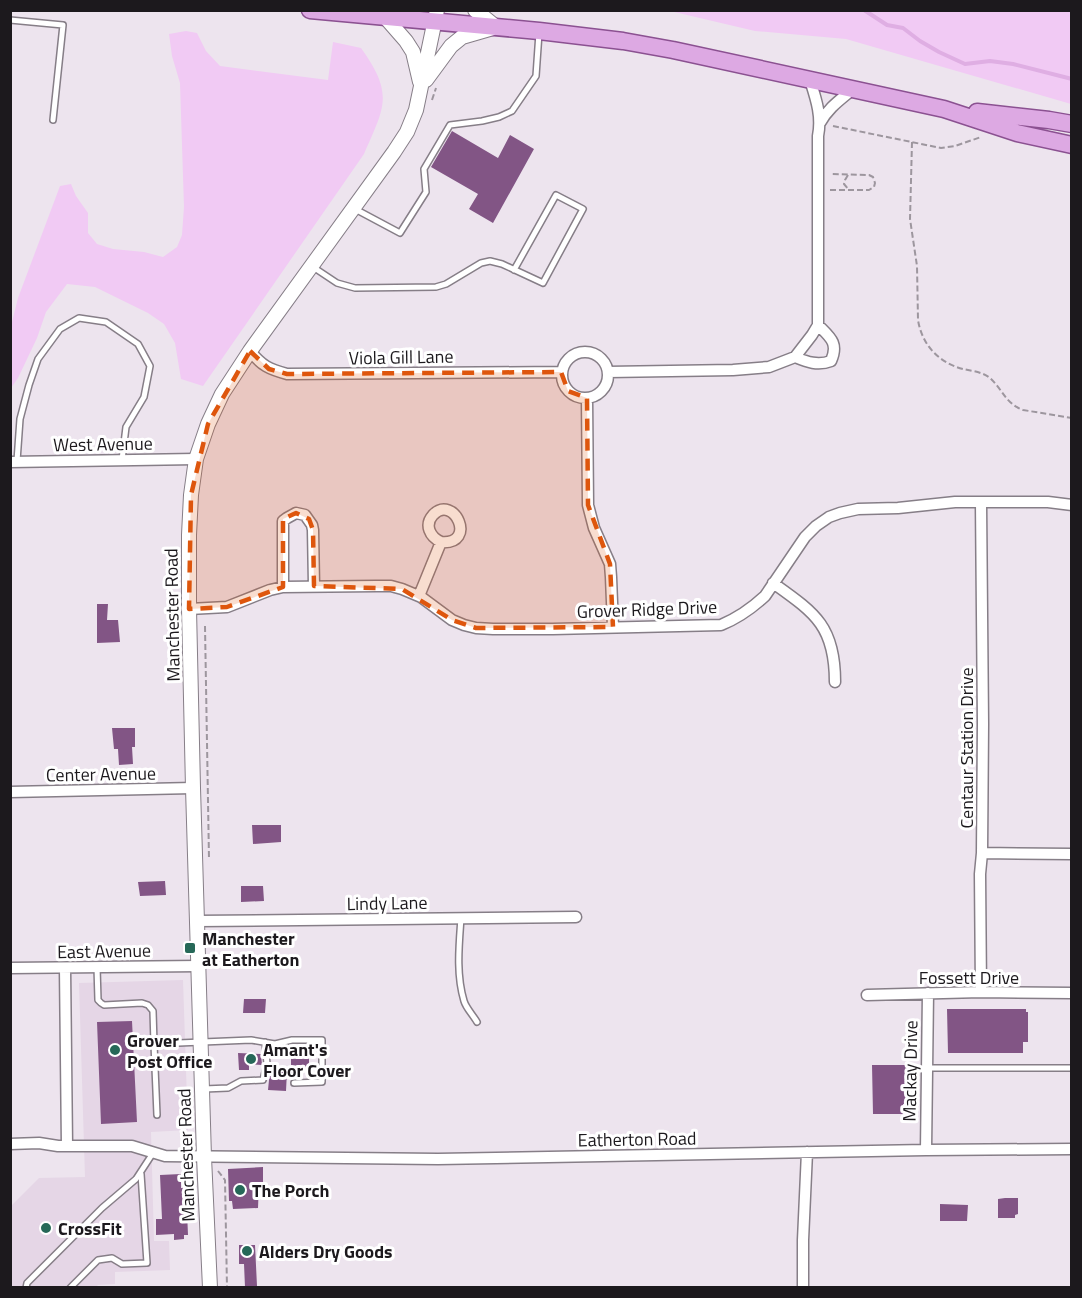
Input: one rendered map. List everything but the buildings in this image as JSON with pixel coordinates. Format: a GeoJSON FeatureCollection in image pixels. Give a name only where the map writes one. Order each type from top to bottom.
{"type":"FeatureCollection","features":[{"type":"Feature","properties":{"kind":"main road"},"geometry":{"type":"LineString","coordinates":[[310,10],[385,17],[436,16],[496,27],[622,41],[674,50],[944,109],[1017,133],[1071,145]]}},
{"type":"Feature","properties":{"kind":"main road"},"geometry":{"type":"LineString","coordinates":[[944,109],[1071,124]]}},
{"type":"Feature","properties":{"kind":"street"},"geometry":{"type":"LineString","coordinates":[[401,10],[385,17],[413,52],[421,87]]}},
{"type":"Feature","properties":{"kind":"street"},"geometry":{"type":"LineString","coordinates":[[476,10],[496,27]]}},
{"type":"Feature","properties":{"kind":"street","name":"Manchester Road"},"geometry":{"type":"LineString","coordinates":[[210,1287],[204,1157],[189,609],[191,505],[196,459],[208,424],[222,394],[250,351],[407,132],[416,110],[436,16]]}},
{"type":"Feature","properties":{"kind":"street"},"geometry":{"type":"LineString","coordinates":[[421,87],[450,45],[462,38],[496,27]]}},
{"type":"Feature","properties":{"kind":"street"},"geometry":{"type":"LineString","coordinates":[[810,80],[817,102],[820,124]]}},
{"type":"Feature","properties":{"kind":"street"},"geometry":{"type":"LineString","coordinates":[[608,372],[733,370],[769,367],[795,357],[818,325],[818,136],[820,124],[837,100],[853,89]]}},
{"type":"Feature","properties":{"kind":"street"},"geometry":{"type":"LineString","coordinates":[[795,357],[814,363],[824,364],[831,361],[834,346],[830,337],[818,325]]}},
{"type":"Feature","properties":{"kind":"street","name":"Viola Gill Lane"},"geometry":{"type":"LineString","coordinates":[[250,351],[269,369],[287,374],[561,372]]}},
{"type":"Feature","properties":{"kind":"street"},"geometry":{"type":"LineString","coordinates":[[588,352],[601,358],[608,372],[608,379],[600,392],[594,396],[580,398],[568,391],[561,372],[568,358],[574,354],[588,352]]}},
{"type":"Feature","properties":{"kind":"street"},"geometry":{"type":"LineString","coordinates":[[586,398],[588,505],[594,528],[610,564],[613,627]]}},
{"type":"Feature","properties":{"kind":"street","name":"West Avenue"},"geometry":{"type":"LineString","coordinates":[[14,462],[196,459]]}},
{"type":"Feature","properties":{"kind":"street","name":"Grover Ridge Drive"},"geometry":{"type":"LineString","coordinates":[[189,609],[227,607],[283,587],[391,586],[412,592],[452,620],[476,628],[720,625],[740,616],[765,596],[810,531],[829,517],[840,513],[858,509],[898,508],[955,502],[1048,502],[1071,505]]}},
{"type":"Feature","properties":{"kind":"street","name":"Centaur Station Drive"},"geometry":{"type":"LineString","coordinates":[[981,503],[983,724],[980,874],[981,992]]}},
{"type":"Feature","properties":{"kind":"street"},"geometry":{"type":"LineString","coordinates":[[283,587],[283,522],[296,513],[305,515],[309,519],[313,530],[314,586]]}},
{"type":"Feature","properties":{"kind":"street"},"geometry":{"type":"LineString","coordinates":[[419,596],[441,542]]}},
{"type":"Feature","properties":{"kind":"street"},"geometry":{"type":"LineString","coordinates":[[773,584],[814,614],[821,624],[833,652],[835,682]]}},
{"type":"Feature","properties":{"kind":"street","name":"Center Avenue"},"geometry":{"type":"LineString","coordinates":[[10,792],[193,789]]}},
{"type":"Feature","properties":{"kind":"street"},"geometry":{"type":"LineString","coordinates":[[982,853],[1071,854]]}},
{"type":"Feature","properties":{"kind":"street","name":"Lindy Lane"},"geometry":{"type":"LineString","coordinates":[[197,921],[576,917]]}},
{"type":"Feature","properties":{"kind":"street","name":"East Avenue"},"geometry":{"type":"LineString","coordinates":[[10,968],[199,966]]}},
{"type":"Feature","properties":{"kind":"street"},"geometry":{"type":"LineString","coordinates":[[65,968],[67,1146]]}},
{"type":"Feature","properties":{"kind":"street","name":"Fossett Drive"},"geometry":{"type":"LineString","coordinates":[[867,995],[981,992],[1071,993]]}},
{"type":"Feature","properties":{"kind":"street","name":"Mackay Drive"},"geometry":{"type":"LineString","coordinates":[[926,1150],[928,993]]}},
{"type":"Feature","properties":{"kind":"street","name":"Eatherton Road"},"geometry":{"type":"LineString","coordinates":[[10,1144],[132,1146],[165,1156],[438,1159],[1071,1149]]}},
{"type":"Feature","properties":{"kind":"street"},"geometry":{"type":"LineString","coordinates":[[803,1287],[807,1152]]}},
{"type":"Feature","properties":{"kind":"lane"},"geometry":{"type":"LineString","coordinates":[[10,20],[63,25],[53,120]]}},
{"type":"Feature","properties":{"kind":"lane"},"geometry":{"type":"LineString","coordinates":[[354,208],[400,233],[426,192],[424,169],[450,125],[482,121],[512,111],[536,76],[539,31]]}},
{"type":"Feature","properties":{"kind":"lane"},"geometry":{"type":"LineString","coordinates":[[312,266],[337,283],[355,288],[436,287],[446,284],[481,263],[490,261],[502,264],[514,270],[543,283],[583,209],[556,195],[514,270]]}},
{"type":"Feature","properties":{"kind":"lane"},"geometry":{"type":"LineString","coordinates":[[14,462],[20,419],[38,358],[60,329],[79,318],[106,322],[138,344],[150,366],[144,398],[126,427],[122,460]]}},
{"type":"Feature","properties":{"kind":"lane"},"geometry":{"type":"LineString","coordinates":[[461,918],[459,977],[464,1003],[477,1022]]}},
{"type":"Feature","properties":{"kind":"lane"},"geometry":{"type":"LineString","coordinates":[[97,967],[98,1000],[104,1005],[142,1003],[148,1005],[153,1011],[157,1115]]}},
{"type":"Feature","properties":{"kind":"lane"},"geometry":{"type":"LineString","coordinates":[[154,1044],[251,1040],[275,1044],[322,1040],[322,1082],[294,1083]]}},
{"type":"Feature","properties":{"kind":"lane"},"geometry":{"type":"LineString","coordinates":[[202,1089],[228,1088],[241,1081],[263,1080],[267,1064],[265,1042]]}},
{"type":"Feature","properties":{"kind":"lane"},"geometry":{"type":"LineString","coordinates":[[927,1068],[1071,1068]]}},
{"type":"Feature","properties":{"kind":"lane"},"geometry":{"type":"LineString","coordinates":[[26,1287],[27,1283],[102,1208],[136,1179],[153,1153]]}},
{"type":"Feature","properties":{"kind":"lane"},"geometry":{"type":"LineString","coordinates":[[70,1287],[98,1260],[112,1258],[122,1264],[147,1263],[141,1172]]}},
{"type":"Feature","properties":{"kind":"path"},"geometry":{"type":"LineString","coordinates":[[832,126],[941,148],[956,146],[985,136]]}},
{"type":"Feature","properties":{"kind":"path"},"geometry":{"type":"LineString","coordinates":[[912,142],[910,219],[916,266],[918,320],[924,339],[935,355],[949,364],[980,373],[990,379],[1016,408],[1071,418]]}},
{"type":"Feature","properties":{"kind":"path"},"geometry":{"type":"LineString","coordinates":[[830,174],[869,175],[873,177],[874,183],[874,187],[869,190],[830,190]]}},
{"type":"Feature","properties":{"kind":"path"},"geometry":{"type":"LineString","coordinates":[[849,175],[844,184],[849,190]]}},
{"type":"Feature","properties":{"kind":"path"},"geometry":{"type":"LineString","coordinates":[[205,626],[209,860]]}},
{"type":"Feature","properties":{"kind":"path"},"geometry":{"type":"LineString","coordinates":[[218,1171],[225,1180],[227,1287]]}},
{"type":"Feature","properties":{"kind":"highlighted area"},"geometry":{"type":"Polygon","coordinates":[[[250,351],[269,369],[287,374],[561,372],[568,391],[587,398],[588,505],[610,564],[613,627],[476,628],[452,620],[402,589],[314,586],[313,530],[309,519],[296,513],[283,519],[283,587],[227,607],[189,609],[191,495],[208,424],[250,351]]]}},
{"type":"Feature","properties":{"kind":"shaded area"},"geometry":{"type":"Polygon","coordinates":[[[670,11],[1071,11],[1071,104],[846,39],[755,31],[670,11]]]}},
{"type":"Feature","properties":{"kind":"shaded area"},"geometry":{"type":"Polygon","coordinates":[[[186,31],[197,33],[206,51],[220,66],[328,80],[333,42],[361,48],[378,77],[383,100],[377,124],[364,154],[203,386],[181,379],[175,343],[164,324],[148,313],[95,287],[67,284],[46,312],[37,338],[11,388],[11,326],[18,298],[60,186],[71,184],[88,213],[88,233],[97,244],[113,249],[144,252],[163,257],[177,247],[182,235],[184,207],[180,83],[172,56],[169,34],[186,31]]]}},
{"type":"Feature","properties":{"kind":"shaded area"},"geometry":{"type":"Polygon","coordinates":[[[183,980],[188,1130],[151,1132],[154,1241],[169,1241],[170,1270],[115,1272],[115,1284],[96,1287],[11,1288],[11,1206],[39,1178],[85,1177],[79,983],[183,980]]]}},
{"type":"Feature","properties":{"kind":"waterway"},"geometry":{"type":"LineString","coordinates":[[864,10],[887,25],[903,28],[920,41],[965,64],[990,61],[1013,64],[1072,79]]}},
{"type":"Feature","properties":{"kind":"place","name":"Manchester at Eatherton"},"geometry":{"type":"Point","coordinates":[190,948]}},
{"type":"Feature","properties":{"kind":"place","name":"Grover Post Office"},"geometry":{"type":"Point","coordinates":[115,1050]}},
{"type":"Feature","properties":{"kind":"place","name":"Amant's Floor Cover"},"geometry":{"type":"Point","coordinates":[251,1059]}},
{"type":"Feature","properties":{"kind":"place","name":"The Porch"},"geometry":{"type":"Point","coordinates":[240,1190]}},
{"type":"Feature","properties":{"kind":"place","name":"CrossFit"},"geometry":{"type":"Point","coordinates":[46,1228]}},
{"type":"Feature","properties":{"kind":"place","name":"Alders Dry Goods"},"geometry":{"type":"Point","coordinates":[247,1251]}}]}
